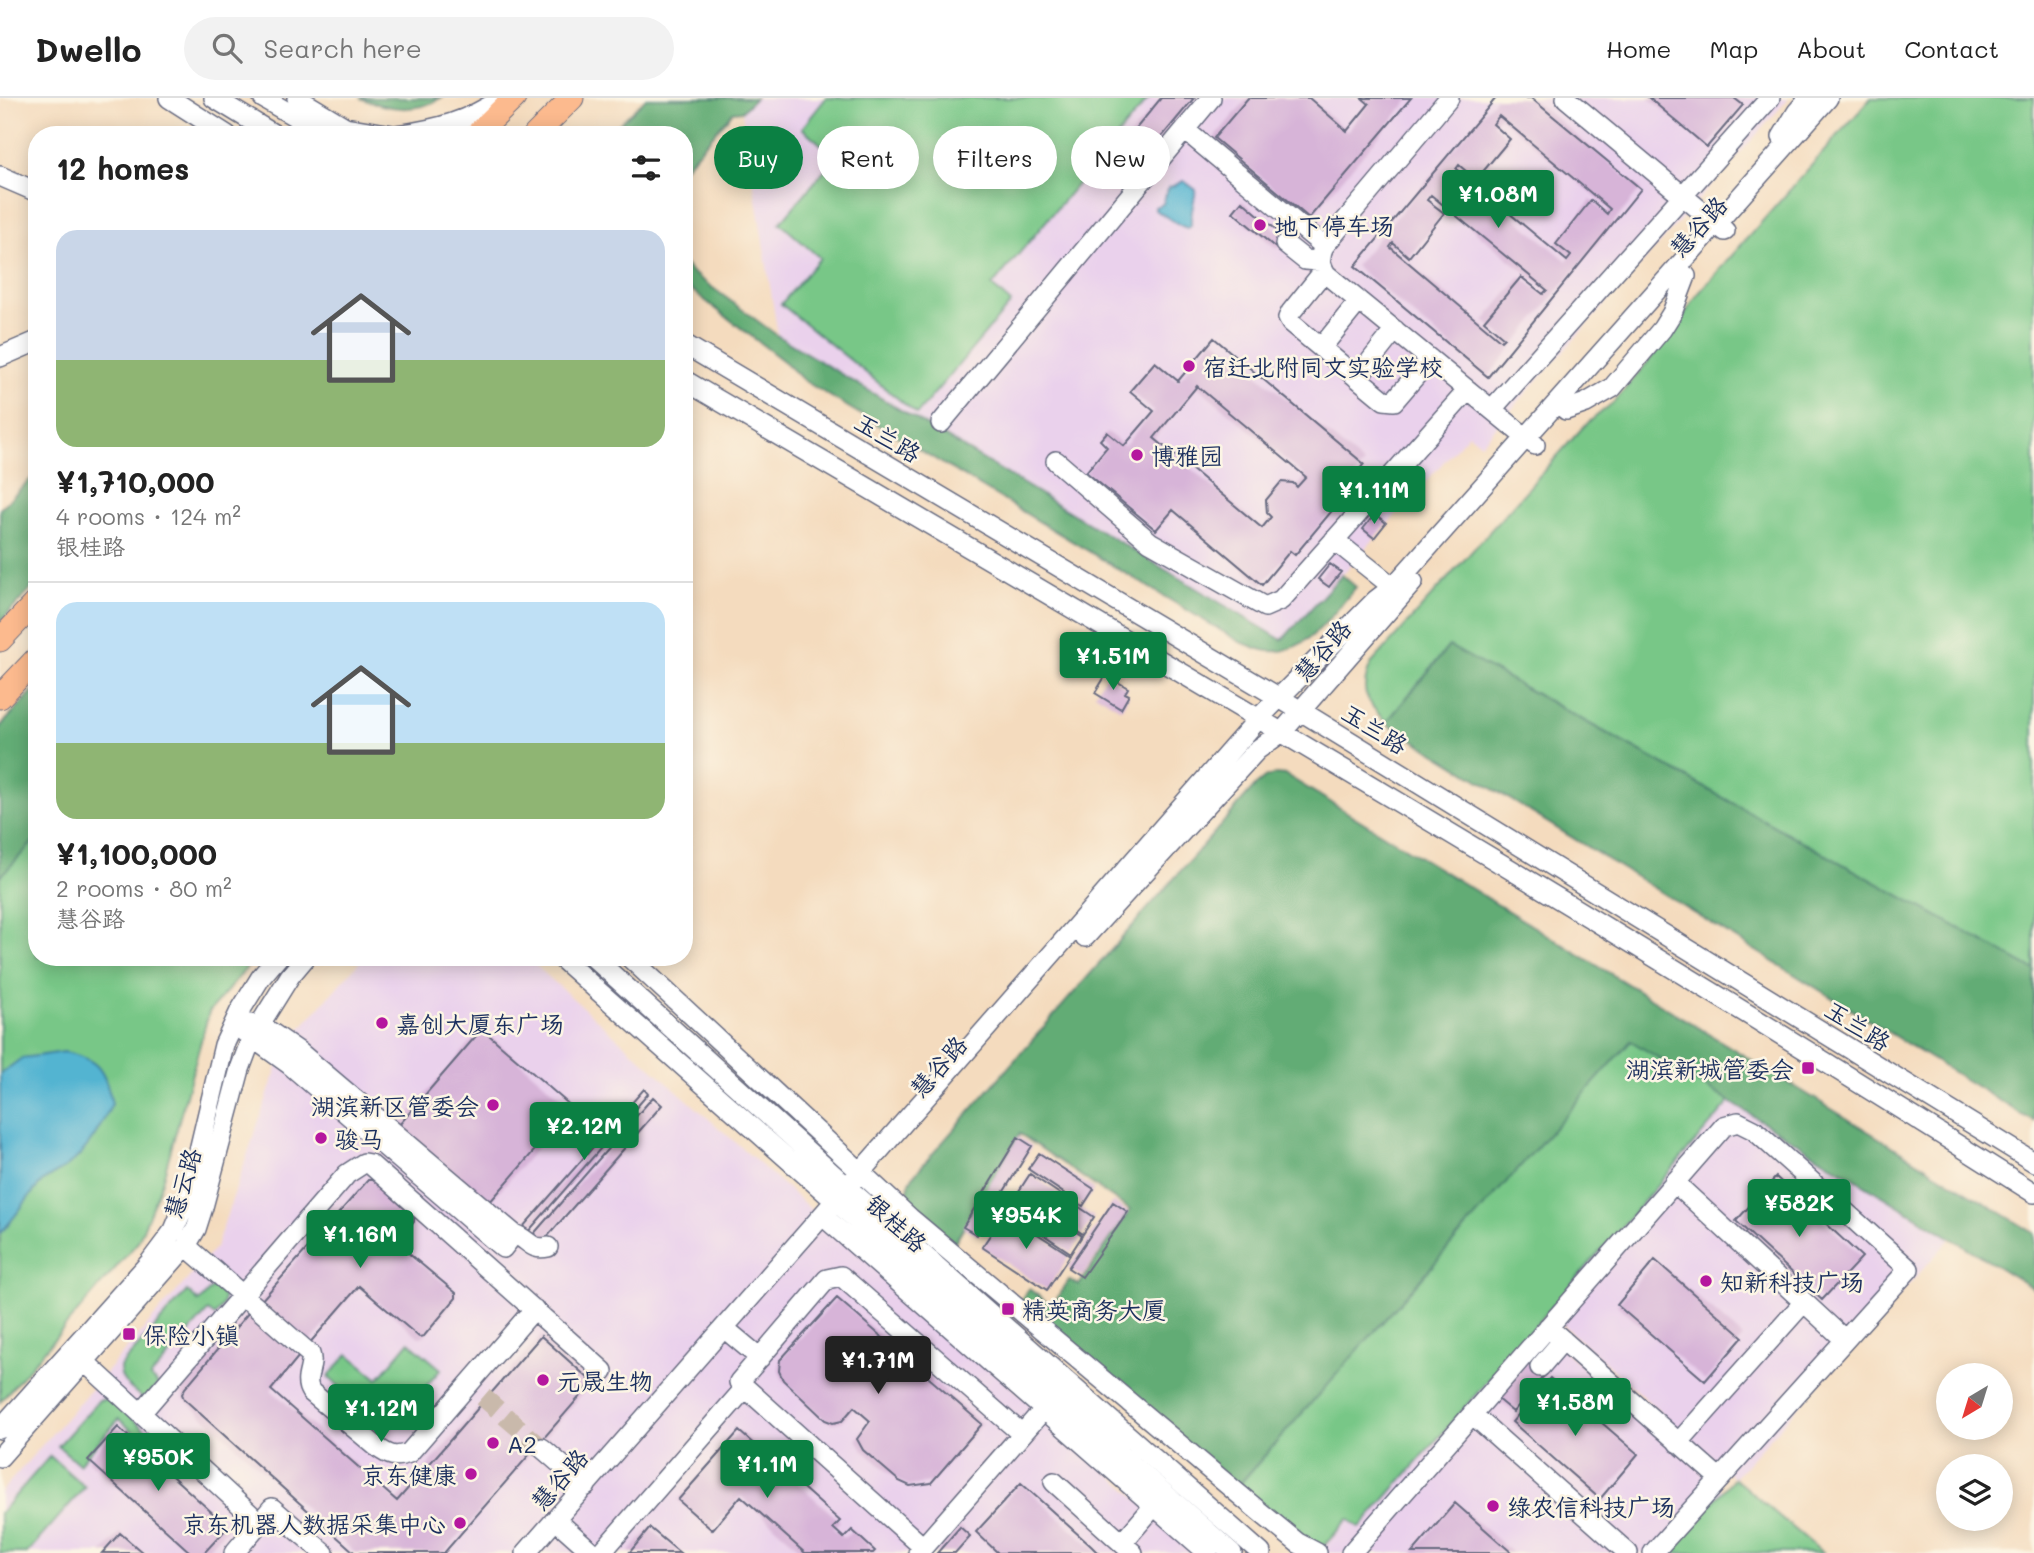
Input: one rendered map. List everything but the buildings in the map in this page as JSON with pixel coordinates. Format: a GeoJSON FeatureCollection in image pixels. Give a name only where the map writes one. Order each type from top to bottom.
{"type":"FeatureCollection","features":[{"type":"Feature","properties":{"kind":"main road"},"geometry":{"type":"LineString","coordinates":[[485,126],[514,98]]}},
{"type":"Feature","properties":{"kind":"main road"},"geometry":{"type":"LineString","coordinates":[[544,126],[573,98]]}},
{"type":"Feature","properties":{"kind":"main road"},"geometry":{"type":"LineString","coordinates":[[0,640],[28,610]]}},
{"type":"Feature","properties":{"kind":"main road"},"geometry":{"type":"LineString","coordinates":[[0,697],[28,667]]}},
{"type":"Feature","properties":{"kind":"street"},"geometry":{"type":"LineString","coordinates":[[169,98],[213,126]]}},
{"type":"Feature","properties":{"kind":"street"},"geometry":{"type":"LineString","coordinates":[[214,98],[260,126]]}},
{"type":"Feature","properties":{"kind":"street"},"geometry":{"type":"LineString","coordinates":[[263,98],[311,126]]}},
{"type":"Feature","properties":{"kind":"street"},"geometry":{"type":"LineString","coordinates":[[297,98],[343,126]]}},
{"type":"Feature","properties":{"kind":"street"},"geometry":{"type":"LineString","coordinates":[[445,126],[468,119],[502,98]]}},
{"type":"Feature","properties":{"kind":"street"},"geometry":{"type":"LineString","coordinates":[[551,126],[573,98]]}},
{"type":"Feature","properties":{"kind":"street"},"geometry":{"type":"LineString","coordinates":[[941,423],[1211,98]]}},
{"type":"Feature","properties":{"kind":"street"},"geometry":{"type":"LineString","coordinates":[[1430,359],[1394,401],[1390,402],[1384,400],[1321,348],[1291,323],[1289,318],[1323,259],[1449,98]]}},
{"type":"Feature","properties":{"kind":"street"},"geometry":{"type":"LineString","coordinates":[[1566,98],[1721,228]]}},
{"type":"Feature","properties":{"kind":"street"},"geometry":{"type":"LineString","coordinates":[[1492,410],[1770,98]]}},
{"type":"Feature","properties":{"kind":"street"},"geometry":{"type":"LineString","coordinates":[[1777,156],[1787,127],[1809,98]]}},
{"type":"Feature","properties":{"kind":"street","name":"慧谷路"},"geometry":{"type":"LineString","coordinates":[[866,1176],[1278,697],[1376,600],[1393,587],[1530,442],[1566,410],[1686,276],[1777,156],[1828,98]]}},
{"type":"Feature","properties":{"kind":"street","name":"慧谷路"},"geometry":{"type":"LineString","coordinates":[[526,1553],[823,1216],[846,1198],[1257,750],[1282,732],[1530,442],[1721,228],[1843,98]]}},
{"type":"Feature","properties":{"kind":"street"},"geometry":{"type":"LineString","coordinates":[[1185,130],[1323,259],[1359,300],[1530,442]]}},
{"type":"Feature","properties":{"kind":"street"},"geometry":{"type":"LineString","coordinates":[[0,176],[28,188]]}},
{"type":"Feature","properties":{"kind":"street"},"geometry":{"type":"LineString","coordinates":[[1284,244],[1306,260],[1323,259]]}},
{"type":"Feature","properties":{"kind":"street"},"geometry":{"type":"LineString","coordinates":[[1321,348],[1359,300]]}},
{"type":"Feature","properties":{"kind":"street"},"geometry":{"type":"LineString","coordinates":[[1357,377],[1395,330]]}},
{"type":"Feature","properties":{"kind":"street"},"geometry":{"type":"LineString","coordinates":[[693,335],[779,400]]}},
{"type":"Feature","properties":{"kind":"street"},"geometry":{"type":"LineString","coordinates":[[0,357],[28,345]]}},
{"type":"Feature","properties":{"kind":"street","name":"玉兰路"},"geometry":{"type":"LineString","coordinates":[[693,349],[1278,697],[2034,1162]]}},
{"type":"Feature","properties":{"kind":"street","name":"玉兰路"},"geometry":{"type":"LineString","coordinates":[[693,385],[1259,718],[1791,1038],[2034,1192]]}},
{"type":"Feature","properties":{"kind":"street"},"geometry":{"type":"LineString","coordinates":[[1056,461],[1150,542],[1265,607],[1281,600],[1468,390]]}},
{"type":"Feature","properties":{"kind":"street"},"geometry":{"type":"LineString","coordinates":[[693,399],[764,427]]}},
{"type":"Feature","properties":{"kind":"street"},"geometry":{"type":"LineString","coordinates":[[1334,540],[1393,587]]}},
{"type":"Feature","properties":{"kind":"street","name":"慧云路"},"geometry":{"type":"LineString","coordinates":[[0,1457],[150,1262],[182,1216],[224,1045],[233,1024],[270,966]]}},
{"type":"Feature","properties":{"kind":"street","name":"慧云路"},"geometry":{"type":"LineString","coordinates":[[0,1429],[186,1246],[196,1229],[240,1069],[255,1031],[298,966]]}},
{"type":"Feature","properties":{"kind":"street","name":"银桂路"},"geometry":{"type":"LineString","coordinates":[[571,966],[1261,1553]]}},
{"type":"Feature","properties":{"kind":"street","name":"银桂路"},"geometry":{"type":"LineString","coordinates":[[602,966],[846,1198],[1050,1403],[1232,1553]]}},
{"type":"Feature","properties":{"kind":"street"},"geometry":{"type":"LineString","coordinates":[[639,966],[910,1217],[1260,1512],[1298,1543],[1317,1553]]}},
{"type":"Feature","properties":{"kind":"street"},"geometry":{"type":"LineString","coordinates":[[233,1024],[255,1031],[289,1064],[509,1241],[539,1250],[548,1248]]}},
{"type":"Feature","properties":{"kind":"street"},"geometry":{"type":"LineString","coordinates":[[1362,1549],[1472,1414],[1556,1333],[1674,1182],[1724,1126],[1738,1122],[1755,1130],[1909,1269],[1653,1553]]}},
{"type":"Feature","properties":{"kind":"street"},"geometry":{"type":"LineString","coordinates":[[141,1413],[347,1174],[364,1163],[370,1164],[603,1371]]}},
{"type":"Feature","properties":{"kind":"street"},"geometry":{"type":"LineString","coordinates":[[1674,1182],[1845,1340]]}},
{"type":"Feature","properties":{"kind":"street"},"geometry":{"type":"LineString","coordinates":[[823,1216],[1050,1403],[1154,1506],[1208,1553]]}},
{"type":"Feature","properties":{"kind":"street"},"geometry":{"type":"LineString","coordinates":[[186,1246],[310,1354],[312,1359],[307,1382],[312,1392],[387,1454],[397,1457],[409,1453],[476,1391],[534,1309]]}},
{"type":"Feature","properties":{"kind":"street"},"geometry":{"type":"LineString","coordinates":[[1022,1434],[841,1276],[827,1279],[739,1382],[920,1550],[1050,1403]]}},
{"type":"Feature","properties":{"kind":"street"},"geometry":{"type":"LineString","coordinates":[[1678,1443],[1804,1302]]}},
{"type":"Feature","properties":{"kind":"street"},"geometry":{"type":"LineString","coordinates":[[724,1328],[760,1358]]}},
{"type":"Feature","properties":{"kind":"street"},"geometry":{"type":"LineString","coordinates":[[1540,1367],[1556,1333]]}},
{"type":"Feature","properties":{"kind":"street"},"geometry":{"type":"LineString","coordinates":[[1556,1333],[1720,1479]]}},
{"type":"Feature","properties":{"kind":"street"},"geometry":{"type":"LineString","coordinates":[[77,1356],[260,1523]]}},
{"type":"Feature","properties":{"kind":"street"},"geometry":{"type":"LineString","coordinates":[[601,1553],[745,1388]]}},
{"type":"Feature","properties":{"kind":"street"},"geometry":{"type":"LineString","coordinates":[[1472,1414],[1628,1553]]}},
{"type":"Feature","properties":{"kind":"street"},"geometry":{"type":"LineString","coordinates":[[542,1448],[586,1486]]}},
{"type":"Feature","properties":{"kind":"street"},"geometry":{"type":"LineString","coordinates":[[1054,1482],[1128,1548],[1154,1506]]}},
{"type":"Feature","properties":{"kind":"street"},"geometry":{"type":"LineString","coordinates":[[234,1553],[272,1508],[324,1553]]}},
{"type":"Feature","properties":{"kind":"street"},"geometry":{"type":"LineString","coordinates":[[556,1520],[593,1553]]}},
{"type":"Feature","properties":{"kind":"shaded area","name":"宿迁北附同文实验学校"},"geometry":{"type":"Polygon","coordinates":[[[755,98],[1789,98],[1481,444],[1469,434],[1283,640],[778,336],[754,189],[803,189],[803,126],[744,126],[742,111],[755,98]]]}},
{"type":"Feature","properties":{"kind":"shaded area"},"geometry":{"type":"Polygon","coordinates":[[[356,966],[536,966],[1199,1553],[0,1553],[0,1493],[216,1247],[284,1047],[356,966]]]}},
{"type":"Feature","properties":{"kind":"shaded area","name":"知新科技广场"},"geometry":{"type":"Polygon","coordinates":[[[1730,1102],[1951,1238],[1734,1478],[1547,1311],[1730,1102]]]}},
{"type":"Feature","properties":{"kind":"shaded area","name":"绿农信科技广场"},"geometry":{"type":"Polygon","coordinates":[[[1535,1325],[1723,1491],[1667,1553],[1322,1553],[1349,1519],[1360,1528],[1535,1325]]]}},
{"type":"Feature","properties":{"kind":"green space"},"geometry":{"type":"Polygon","coordinates":[[[360,98],[441,98],[421,106],[401,108],[360,98]]]}},
{"type":"Feature","properties":{"kind":"green space"},"geometry":{"type":"Polygon","coordinates":[[[646,98],[755,98],[742,111],[733,112],[721,126],[714,126],[714,134],[693,158],[693,126],[617,126],[646,98]]]}},
{"type":"Feature","properties":{"kind":"green space"},"geometry":{"type":"Polygon","coordinates":[[[826,98],[1149,98],[1126,126],[1071,126],[1073,189],[992,286],[1011,303],[917,414],[781,304],[820,258],[780,223],[817,179],[817,189],[919,189],[919,126],[817,126],[817,141],[803,127],[826,98]]]}},
{"type":"Feature","properties":{"kind":"green space"},"geometry":{"type":"Polygon","coordinates":[[[1871,98],[2034,98],[2034,970],[1449,646],[1386,723],[1366,696],[1365,682],[1371,664],[1584,426],[1614,402],[1674,331],[1697,295],[1871,98]]]}},
{"type":"Feature","properties":{"kind":"green space"},"geometry":{"type":"Polygon","coordinates":[[[693,273],[778,336],[1282,640],[1342,575],[1356,587],[1316,632],[1292,648],[1263,650],[1242,643],[803,380],[786,363],[693,291],[693,273]]]}},
{"type":"Feature","properties":{"kind":"green space"},"geometry":{"type":"Polygon","coordinates":[[[28,482],[28,592],[0,622],[0,509],[28,482]]]}},
{"type":"Feature","properties":{"kind":"green space"},"geometry":{"type":"Polygon","coordinates":[[[1449,646],[2034,970],[2034,1122],[1386,723],[1449,646]]]}},
{"type":"Feature","properties":{"kind":"green space"},"geometry":{"type":"Polygon","coordinates":[[[28,697],[28,966],[248,966],[209,1012],[162,1182],[138,1242],[0,1402],[0,727],[28,697]]]}},
{"type":"Feature","properties":{"kind":"green space"},"geometry":{"type":"Polygon","coordinates":[[[28,697],[28,847],[0,877],[0,727],[28,697]]]}},
{"type":"Feature","properties":{"kind":"green space"},"geometry":{"type":"Polygon","coordinates":[[[1286,775],[2034,1233],[2034,1289],[1631,1041],[1236,1488],[1020,1301],[1029,1289],[1052,1306],[1069,1280],[1079,1285],[1130,1210],[1020,1134],[953,1245],[918,1215],[908,1198],[908,1187],[913,1176],[1256,785],[1266,777],[1286,775]]]}},
{"type":"Feature","properties":{"kind":"green space"},"geometry":{"type":"Polygon","coordinates":[[[1631,1040],[1730,1102],[1360,1528],[1348,1519],[1321,1549],[1236,1488],[1631,1040]]]}},
{"type":"Feature","properties":{"kind":"green space"},"geometry":{"type":"Polygon","coordinates":[[[216,1283],[224,1300],[221,1307],[215,1316],[208,1311],[150,1377],[158,1384],[145,1400],[125,1382],[120,1367],[187,1291],[199,1302],[216,1283]]]}},
{"type":"Feature","properties":{"kind":"green space"},"geometry":{"type":"Polygon","coordinates":[[[409,1342],[441,1369],[389,1429],[328,1377],[348,1354],[378,1379],[409,1342]]]}},
{"type":"Feature","properties":{"kind":"green space"},"geometry":{"type":"Polygon","coordinates":[[[111,1399],[157,1440],[150,1447],[119,1419],[79,1464],[58,1446],[99,1400],[111,1399]]]}},
{"type":"Feature","properties":{"kind":"green space"},"geometry":{"type":"Polygon","coordinates":[[[50,1456],[85,1487],[27,1553],[0,1553],[0,1513],[50,1456]]]}},
{"type":"Feature","properties":{"kind":"green space"},"geometry":{"type":"Polygon","coordinates":[[[1734,1478],[1823,1553],[1667,1553],[1734,1478]]]}},
{"type":"Feature","properties":{"kind":"water"},"geometry":{"type":"Polygon","coordinates":[[[1184,181],[1196,190],[1191,225],[1188,228],[1155,210],[1155,207],[1163,204],[1170,187],[1184,181]]]}},
{"type":"Feature","properties":{"kind":"water"},"geometry":{"type":"Polygon","coordinates":[[[64,1052],[86,1058],[98,1068],[103,1074],[112,1104],[83,1152],[69,1165],[41,1183],[0,1233],[0,1074],[22,1058],[64,1052]]]}},
{"type":"Feature","properties":{"kind":"tunnel"},"geometry":{"type":"LineString","coordinates":[[483,1397],[542,1448]]}},
{"type":"Feature","properties":{"kind":"place","name":"地下停车场"},"geometry":{"type":"Point","coordinates":[1260,225]}},
{"type":"Feature","properties":{"kind":"place","name":"宿迁北附同文实验学校"},"geometry":{"type":"Point","coordinates":[1189,366]}},
{"type":"Feature","properties":{"kind":"place","name":"博雅园"},"geometry":{"type":"Point","coordinates":[1137,455]}},
{"type":"Feature","properties":{"kind":"place","name":"嘉创大厦东广场"},"geometry":{"type":"Point","coordinates":[382,1023]}},
{"type":"Feature","properties":{"kind":"place","name":"湖滨新城管委会"},"geometry":{"type":"Point","coordinates":[1808,1068]}},
{"type":"Feature","properties":{"kind":"place","name":"湖滨新区管委会"},"geometry":{"type":"Point","coordinates":[493,1105]}},
{"type":"Feature","properties":{"kind":"place","name":"骏马"},"geometry":{"type":"Point","coordinates":[321,1138]}},
{"type":"Feature","properties":{"kind":"place","name":"知新科技广场"},"geometry":{"type":"Point","coordinates":[1706,1281]}},
{"type":"Feature","properties":{"kind":"place","name":"精英商务大厦"},"geometry":{"type":"Point","coordinates":[1008,1309]}},
{"type":"Feature","properties":{"kind":"place","name":"保险小镇"},"geometry":{"type":"Point","coordinates":[129,1334]}},
{"type":"Feature","properties":{"kind":"place","name":"元晟生物"},"geometry":{"type":"Point","coordinates":[543,1380]}},
{"type":"Feature","properties":{"kind":"place","name":"A2"},"geometry":{"type":"Point","coordinates":[493,1443]}},
{"type":"Feature","properties":{"kind":"place","name":"京东健康"},"geometry":{"type":"Point","coordinates":[471,1474]}},
{"type":"Feature","properties":{"kind":"place","name":"绿农信科技广场"},"geometry":{"type":"Point","coordinates":[1493,1506]}},
{"type":"Feature","properties":{"kind":"place","name":"京东机器人数据采集中心"},"geometry":{"type":"Point","coordinates":[460,1523]}}]}
